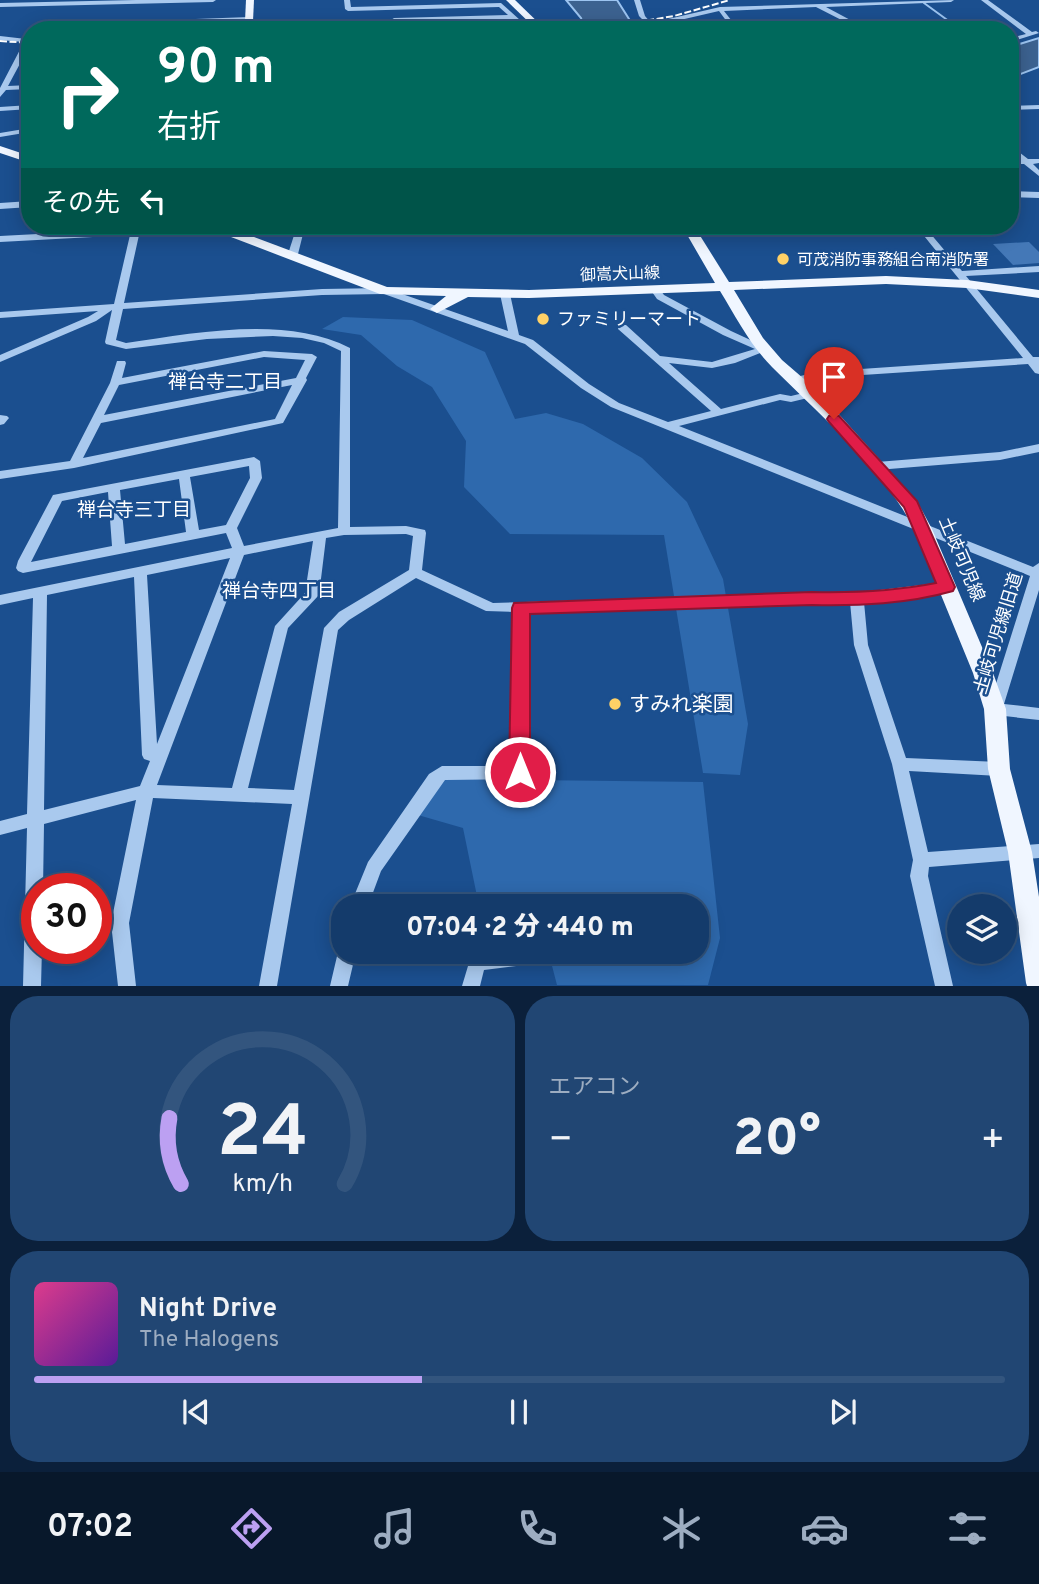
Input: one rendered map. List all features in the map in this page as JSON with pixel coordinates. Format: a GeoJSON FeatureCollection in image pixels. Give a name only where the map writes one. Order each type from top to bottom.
{"type":"FeatureCollection","features":[{"type":"Feature","properties":{"kind":"main road"},"geometry":{"type":"LineString","coordinates":[[249,20],[250,0]]}},
{"type":"Feature","properties":{"kind":"main road"},"geometry":{"type":"LineString","coordinates":[[510,0],[533,21]]}},
{"type":"Feature","properties":{"kind":"main road"},"geometry":{"type":"LineString","coordinates":[[0,149],[21,157]]}},
{"type":"Feature","properties":{"kind":"main road","name":"御嵩犬山線"},"geometry":{"type":"LineString","coordinates":[[239,235],[385,291],[505,294],[963,279],[1039,294]]}},
{"type":"Feature","properties":{"kind":"main road","name":"土岐可児線"},"geometry":{"type":"LineString","coordinates":[[694,235],[765,348],[812,394],[877,466],[911,505],[923,529],[995,709],[999,769],[1030,851],[1039,983]]}},
{"type":"Feature","properties":{"kind":"main road"},"geometry":{"type":"LineString","coordinates":[[437,309],[452,299],[473,293]]}},
{"type":"Feature","properties":{"kind":"street"},"geometry":{"type":"LineString","coordinates":[[0,4],[118,4],[212,0]]}},
{"type":"Feature","properties":{"kind":"street"},"geometry":{"type":"LineString","coordinates":[[347,0],[348,9],[430,3],[501,5],[518,21]]}},
{"type":"Feature","properties":{"kind":"street"},"geometry":{"type":"LineString","coordinates":[[637,0],[646,21]]}},
{"type":"Feature","properties":{"kind":"street"},"geometry":{"type":"LineString","coordinates":[[805,0],[848,21]]}},
{"type":"Feature","properties":{"kind":"street"},"geometry":{"type":"LineString","coordinates":[[667,21],[719,9],[951,0]]}},
{"type":"Feature","properties":{"kind":"street"},"geometry":{"type":"LineString","coordinates":[[984,0],[1016,21]]}},
{"type":"Feature","properties":{"kind":"street"},"geometry":{"type":"LineString","coordinates":[[0,4],[116,7],[118,4]]}},
{"type":"Feature","properties":{"kind":"street"},"geometry":{"type":"LineString","coordinates":[[393,7],[394,20],[513,17]]}},
{"type":"Feature","properties":{"kind":"street"},"geometry":{"type":"LineString","coordinates":[[719,9],[729,21]]}},
{"type":"Feature","properties":{"kind":"street"},"geometry":{"type":"LineString","coordinates":[[222,21],[249,20]]}},
{"type":"Feature","properties":{"kind":"street"},"geometry":{"type":"LineString","coordinates":[[1019,23],[1035,33]]}},
{"type":"Feature","properties":{"kind":"street"},"geometry":{"type":"LineString","coordinates":[[0,38],[21,39]]}},
{"type":"Feature","properties":{"kind":"street"},"geometry":{"type":"LineString","coordinates":[[2,92],[21,54]]}},
{"type":"Feature","properties":{"kind":"street"},"geometry":{"type":"LineString","coordinates":[[16,64],[21,64]]}},
{"type":"Feature","properties":{"kind":"street"},"geometry":{"type":"LineString","coordinates":[[2,92],[21,89]]}},
{"type":"Feature","properties":{"kind":"street"},"geometry":{"type":"LineString","coordinates":[[0,108],[21,107]]}},
{"type":"Feature","properties":{"kind":"street"},"geometry":{"type":"LineString","coordinates":[[1019,108],[1039,107]]}},
{"type":"Feature","properties":{"kind":"street"},"geometry":{"type":"LineString","coordinates":[[0,135],[21,132]]}},
{"type":"Feature","properties":{"kind":"street"},"geometry":{"type":"LineString","coordinates":[[1019,155],[1039,174]]}},
{"type":"Feature","properties":{"kind":"street"},"geometry":{"type":"LineString","coordinates":[[1019,161],[1039,160]]}},
{"type":"Feature","properties":{"kind":"street"},"geometry":{"type":"LineString","coordinates":[[1019,194],[1039,195]]}},
{"type":"Feature","properties":{"kind":"street"},"geometry":{"type":"LineString","coordinates":[[0,206],[21,205]]}},
{"type":"Feature","properties":{"kind":"street"},"geometry":{"type":"LineString","coordinates":[[0,239],[68,235]]}},
{"type":"Feature","properties":{"kind":"street"},"geometry":{"type":"LineString","coordinates":[[134,235],[113,307],[110,342],[117,346],[212,334],[269,334],[326,339],[338,343],[346,350],[344,531]]}},
{"type":"Feature","properties":{"kind":"street"},"geometry":{"type":"LineString","coordinates":[[293,254],[298,235]]}},
{"type":"Feature","properties":{"kind":"street"},"geometry":{"type":"LineString","coordinates":[[927,235],[1035,360],[1039,371]]}},
{"type":"Feature","properties":{"kind":"street"},"geometry":{"type":"LineString","coordinates":[[963,279],[1039,269]]}},
{"type":"Feature","properties":{"kind":"street"},"geometry":{"type":"LineString","coordinates":[[655,289],[660,297],[727,333],[765,348]]}},
{"type":"Feature","properties":{"kind":"street"},"geometry":{"type":"LineString","coordinates":[[0,315],[322,292],[385,291],[514,336],[537,347],[615,405],[923,529],[1038,572]]}},
{"type":"Feature","properties":{"kind":"street"},"geometry":{"type":"LineString","coordinates":[[505,294],[514,336]]}},
{"type":"Feature","properties":{"kind":"street"},"geometry":{"type":"LineString","coordinates":[[0,359],[92,319],[113,307]]}},
{"type":"Feature","properties":{"kind":"street"},"geometry":{"type":"LineString","coordinates":[[622,327],[718,412]]}},
{"type":"Feature","properties":{"kind":"street"},"geometry":{"type":"LineString","coordinates":[[264,354],[269,334]]}},
{"type":"Feature","properties":{"kind":"street"},"geometry":{"type":"LineString","coordinates":[[655,358],[712,365],[765,348]]}},
{"type":"Feature","properties":{"kind":"street"},"geometry":{"type":"LineString","coordinates":[[0,475],[74,464],[279,421],[312,358],[264,354],[116,383]]}},
{"type":"Feature","properties":{"kind":"street"},"geometry":{"type":"LineString","coordinates":[[796,380],[817,375],[1035,360]]}},
{"type":"Feature","properties":{"kind":"street"},"geometry":{"type":"LineString","coordinates":[[74,464],[116,383],[121,363]]}},
{"type":"Feature","properties":{"kind":"street"},"geometry":{"type":"LineString","coordinates":[[97,420],[302,380]]}},
{"type":"Feature","properties":{"kind":"street"},"geometry":{"type":"LineString","coordinates":[[667,426],[780,397],[791,399],[812,394]]}},
{"type":"Feature","properties":{"kind":"street"},"geometry":{"type":"LineString","coordinates":[[877,466],[1000,456],[1039,448]]}},
{"type":"Feature","properties":{"kind":"street"},"geometry":{"type":"LineString","coordinates":[[127,985],[120,923],[146,791],[239,551],[231,528],[256,478],[254,461],[57,498],[23,568],[231,528]]}},
{"type":"Feature","properties":{"kind":"street"},"geometry":{"type":"LineString","coordinates":[[184,475],[193,534]]}},
{"type":"Feature","properties":{"kind":"street"},"geometry":{"type":"LineString","coordinates":[[114,488],[120,549]]}},
{"type":"Feature","properties":{"kind":"street"},"geometry":{"type":"LineString","coordinates":[[0,600],[344,531],[406,530],[420,533],[415,572]]}},
{"type":"Feature","properties":{"kind":"street"},"geometry":{"type":"LineString","coordinates":[[238,795],[282,626],[312,595],[320,535]]}},
{"type":"Feature","properties":{"kind":"street"},"geometry":{"type":"LineString","coordinates":[[415,572],[491,608],[812,598],[857,600],[904,596],[947,587]]}},
{"type":"Feature","properties":{"kind":"street"},"geometry":{"type":"LineString","coordinates":[[268,985],[299,797],[331,628],[344,616],[415,572]]}},
{"type":"Feature","properties":{"kind":"street","name":"土岐可児線旧道"},"geometry":{"type":"LineString","coordinates":[[995,709],[1038,572]]}},
{"type":"Feature","properties":{"kind":"street"},"geometry":{"type":"LineString","coordinates":[[140,573],[150,755],[160,757]]}},
{"type":"Feature","properties":{"kind":"street"},"geometry":{"type":"LineString","coordinates":[[32,985],[40,592]]}},
{"type":"Feature","properties":{"kind":"street"},"geometry":{"type":"LineString","coordinates":[[857,600],[862,645],[900,764],[920,860],[919,876],[944,985]]}},
{"type":"Feature","properties":{"kind":"street"},"geometry":{"type":"LineString","coordinates":[[364,894],[374,867],[435,779],[442,773],[520,772],[521,608]]}},
{"type":"Feature","properties":{"kind":"street"},"geometry":{"type":"LineString","coordinates":[[995,709],[1039,714]]}},
{"type":"Feature","properties":{"kind":"street"},"geometry":{"type":"LineString","coordinates":[[900,764],[999,769]]}},
{"type":"Feature","properties":{"kind":"street"},"geometry":{"type":"LineString","coordinates":[[0,828],[146,791],[299,797]]}},
{"type":"Feature","properties":{"kind":"street"},"geometry":{"type":"LineString","coordinates":[[920,860],[1030,851]]}},
{"type":"Feature","properties":{"kind":"street"},"geometry":{"type":"LineString","coordinates":[[339,985],[344,964]]}},
{"type":"Feature","properties":{"kind":"street"},"geometry":{"type":"LineString","coordinates":[[471,985],[476,964]]}},
{"type":"Feature","properties":{"kind":"shaded area"},"geometry":{"type":"Polygon","coordinates":[[[566,0],[617,0],[630,21],[582,21],[566,0]]]}},
{"type":"Feature","properties":{"kind":"shaded area"},"geometry":{"type":"Polygon","coordinates":[[[1039,38],[1039,67],[1019,75],[1019,44],[1039,38]]]}},
{"type":"Feature","properties":{"kind":"shaded area"},"geometry":{"type":"Polygon","coordinates":[[[343,317],[412,320],[485,352],[515,419],[546,413],[583,424],[642,458],[687,502],[723,579],[748,724],[740,775],[703,773],[664,535],[510,534],[464,487],[466,441],[432,387],[397,366],[361,335],[322,329],[343,317]]]}},
{"type":"Feature","properties":{"kind":"shaded area"},"geometry":{"type":"Polygon","coordinates":[[[435,779],[703,782],[720,938],[708,985],[557,985],[552,964],[709,964],[709,894],[477,894],[463,828],[411,813],[435,779]]]}},
{"type":"Feature","properties":{"kind":"building"},"geometry":{"type":"Polygon","coordinates":[[[1029,242],[1039,252],[1039,263],[1013,265],[993,244],[1029,242]]]}},
{"type":"Feature","properties":{"kind":"waterway"},"geometry":{"type":"LineString","coordinates":[[924,3],[949,21]]}},
{"type":"Feature","properties":{"kind":"railway"},"geometry":{"type":"LineString","coordinates":[[644,21],[674,16],[730,0]]}},
{"type":"Feature","properties":{"kind":"railway"},"geometry":{"type":"LineString","coordinates":[[0,41],[21,42]]}},
{"type":"Feature","properties":{"kind":"place","name":"可茂消防事務組合南消防署"},"geometry":{"type":"Point","coordinates":[783,259]}},
{"type":"Feature","properties":{"kind":"place","name":"ファミリーマート"},"geometry":{"type":"Point","coordinates":[543,319]}},
{"type":"Feature","properties":{"kind":"place","name":"すみれ楽園"},"geometry":{"type":"Point","coordinates":[615,704]}},
{"type":"Feature","properties":{"kind":"district","name":"禅台寺二丁目"},"geometry":{"type":"Point","coordinates":[225,381]}},
{"type":"Feature","properties":{"kind":"district","name":"禅台寺三丁目"},"geometry":{"type":"Point","coordinates":[134,509]}},
{"type":"Feature","properties":{"kind":"district","name":"禅台寺四丁目"},"geometry":{"type":"Point","coordinates":[279,590]}},
{"type":"Feature","properties":{"kind":"route"},"geometry":{"type":"LineString","coordinates":[[520,772],[521,608],[812,598],[857,600],[904,596],[947,587],[911,505],[834,419]]}}]}
